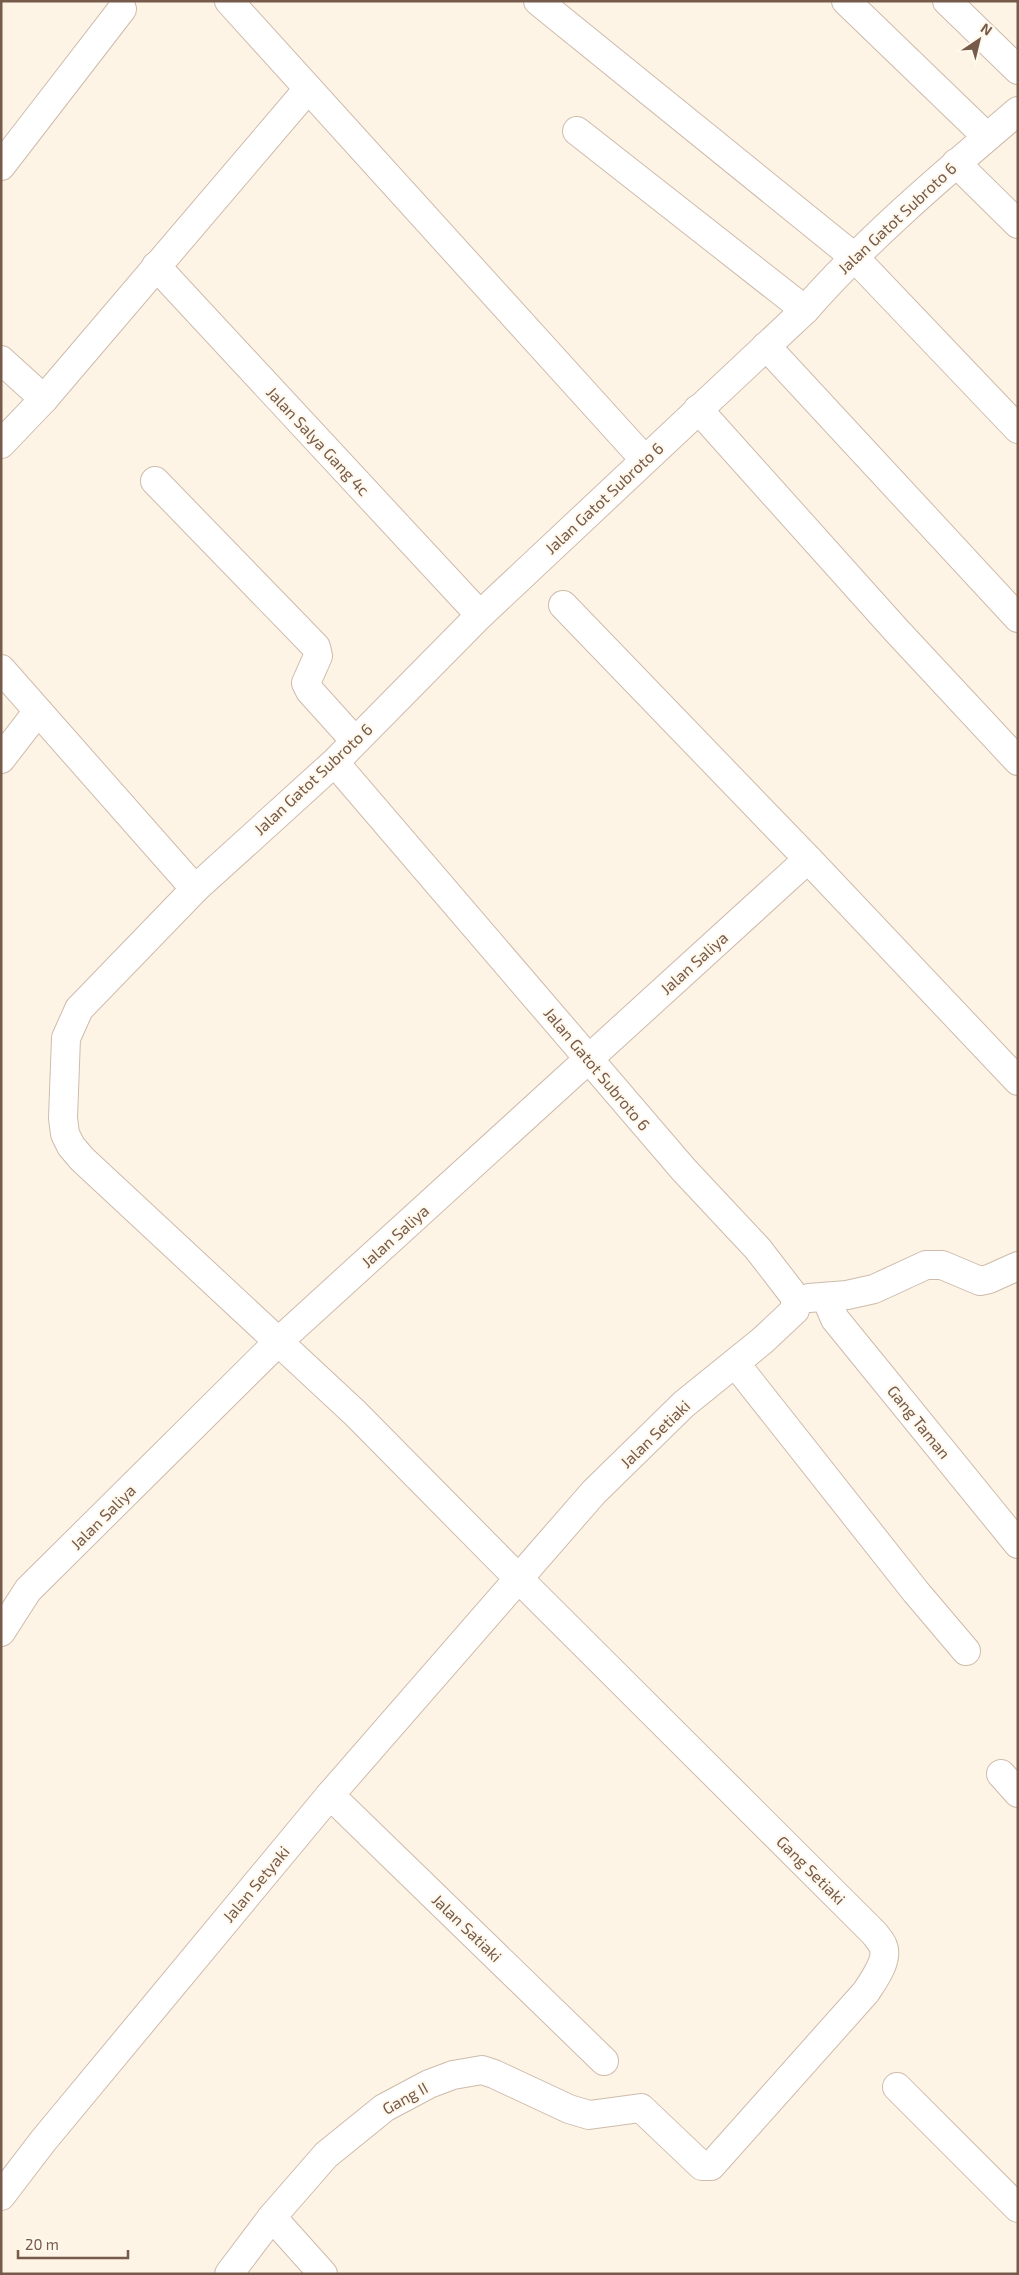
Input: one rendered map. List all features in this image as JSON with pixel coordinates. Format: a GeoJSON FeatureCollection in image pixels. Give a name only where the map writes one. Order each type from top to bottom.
{"type":"FeatureCollection","features":[{"type":"Feature","properties":{"kind":"street"},"geometry":{"type":"LineString","coordinates":[[229,1],[644,459]]}},
{"type":"Feature","properties":{"kind":"street"},"geometry":{"type":"LineString","coordinates":[[538,1],[854,257],[1018,429]]}},
{"type":"Feature","properties":{"kind":"street"},"geometry":{"type":"LineString","coordinates":[[846,1],[986,138]]}},
{"type":"Feature","properties":{"kind":"street"},"geometry":{"type":"LineString","coordinates":[[947,1],[1018,70]]}},
{"type":"Feature","properties":{"kind":"street"},"geometry":{"type":"LineString","coordinates":[[1,166],[122,9]]}},
{"type":"Feature","properties":{"kind":"street"},"geometry":{"type":"LineString","coordinates":[[1,444],[44,399],[308,90]]}},
{"type":"Feature","properties":{"kind":"street","name":"Jalan Gatot Subroto 6"},"geometry":{"type":"LineString","coordinates":[[518,1578],[355,1413],[71,1146],[65,1134],[63,1118],[66,1038],[79,1009],[195,889],[355,741],[480,616],[644,459],[805,310],[854,257],[956,163],[1018,111]]}},
{"type":"Feature","properties":{"kind":"street"},"geometry":{"type":"LineString","coordinates":[[577,131],[805,310]]}},
{"type":"Feature","properties":{"kind":"street"},"geometry":{"type":"LineString","coordinates":[[956,163],[1018,224]]}},
{"type":"Feature","properties":{"kind":"street","name":"Jalan Salya Gang 4c"},"geometry":{"type":"LineString","coordinates":[[156,266],[480,616]]}},
{"type":"Feature","properties":{"kind":"street"},"geometry":{"type":"LineString","coordinates":[[766,346],[1018,618]]}},
{"type":"Feature","properties":{"kind":"street"},"geometry":{"type":"LineString","coordinates":[[1,360],[44,399]]}},
{"type":"Feature","properties":{"kind":"street"},"geometry":{"type":"LineString","coordinates":[[698,409],[896,630],[1018,761]]}},
{"type":"Feature","properties":{"kind":"street"},"geometry":{"type":"LineString","coordinates":[[154,481],[316,648],[318,656],[306,683],[310,691],[355,741]]}},
{"type":"Feature","properties":{"kind":"street"},"geometry":{"type":"LineString","coordinates":[[563,605],[1018,1080]]}},
{"type":"Feature","properties":{"kind":"street"},"geometry":{"type":"LineString","coordinates":[[1,669],[195,889]]}},
{"type":"Feature","properties":{"kind":"street"},"geometry":{"type":"LineString","coordinates":[[1,759],[38,712]]}},
{"type":"Feature","properties":{"kind":"street","name":"Jalan Gatot Subroto 6"},"geometry":{"type":"LineString","coordinates":[[342,771],[684,1170],[758,1249],[795,1297]]}},
{"type":"Feature","properties":{"kind":"street","name":"Jalan Saliya"},"geometry":{"type":"LineString","coordinates":[[1,1632],[28,1590],[278,1342],[808,859]]}},
{"type":"Feature","properties":{"kind":"street"},"geometry":{"type":"LineString","coordinates":[[795,1297],[826,1298],[874,1289],[926,1265],[942,1266],[980,1281],[1018,1266]]}},
{"type":"Feature","properties":{"kind":"street","name":"Jalan Setiaki"},"geometry":{"type":"LineString","coordinates":[[518,1578],[594,1492],[684,1404],[762,1341],[795,1310],[795,1297]]}},
{"type":"Feature","properties":{"kind":"street","name":"Gang Taman"},"geometry":{"type":"LineString","coordinates":[[826,1298],[835,1319],[1018,1544]]}},
{"type":"Feature","properties":{"kind":"street"},"geometry":{"type":"LineString","coordinates":[[735,1363],[916,1592],[966,1651]]}},
{"type":"Feature","properties":{"kind":"street","name":"Jalan Setyaki"},"geometry":{"type":"LineString","coordinates":[[1,2196],[43,2141],[330,1795],[518,1578]]}},
{"type":"Feature","properties":{"kind":"street","name":"Gang Setiaki"},"geometry":{"type":"LineString","coordinates":[[518,1578],[874,1932],[884,1949],[879,1968],[866,1992],[711,2166],[702,2166],[641,2108]]}},
{"type":"Feature","properties":{"kind":"street","name":"Jalan Satiaki"},"geometry":{"type":"LineString","coordinates":[[330,1795],[604,2061]]}},
{"type":"Feature","properties":{"kind":"street","name":"Gang II"},"geometry":{"type":"LineString","coordinates":[[229,2274],[272,2217],[326,2155],[384,2108],[429,2084],[453,2075],[482,2070],[569,2109],[589,2115],[641,2108]]}},
{"type":"Feature","properties":{"kind":"street"},"geometry":{"type":"LineString","coordinates":[[897,2087],[1018,2208]]}},
{"type":"Feature","properties":{"kind":"street"},"geometry":{"type":"LineString","coordinates":[[272,2217],[324,2274]]}}]}
